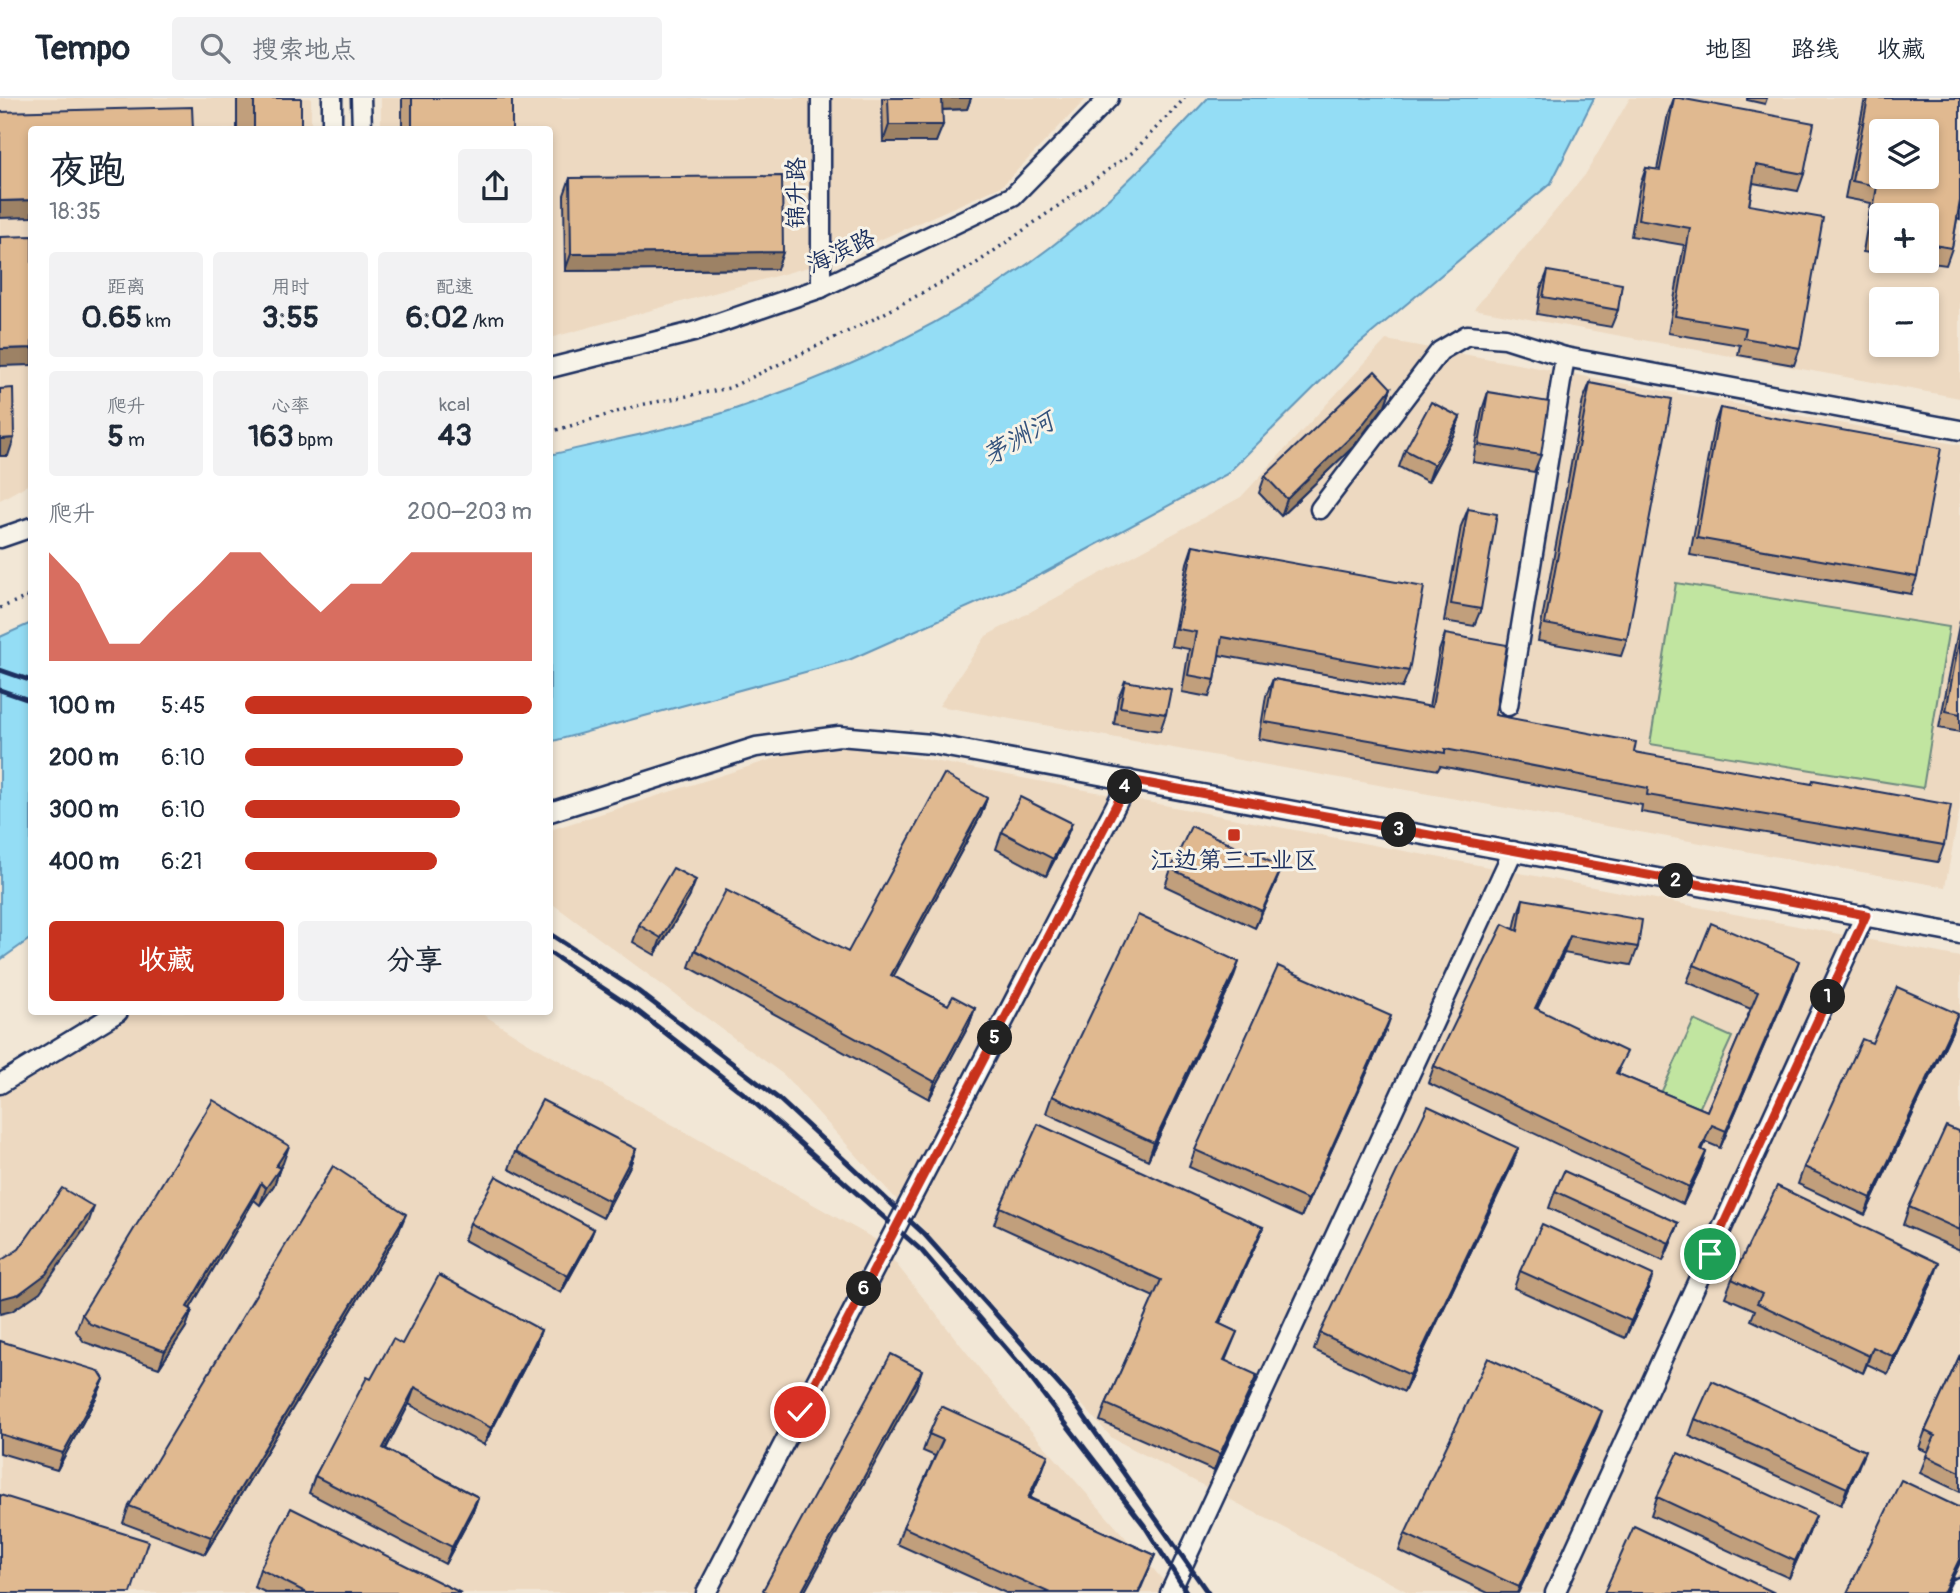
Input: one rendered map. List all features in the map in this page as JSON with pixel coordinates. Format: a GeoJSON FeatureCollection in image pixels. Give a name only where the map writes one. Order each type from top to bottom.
{"type":"FeatureCollection","features":[{"type":"Feature","properties":{"kind":"street"},"geometry":{"type":"LineString","coordinates":[[332,98],[332,126]]}},
{"type":"Feature","properties":{"kind":"street"},"geometry":{"type":"LineString","coordinates":[[361,98],[362,126]]}},
{"type":"Feature","properties":{"kind":"street","name":"锦升路"},"geometry":{"type":"LineString","coordinates":[[821,98],[821,288]]}},
{"type":"Feature","properties":{"kind":"street","name":"海滨路"},"geometry":{"type":"LineString","coordinates":[[553,367],[693,332],[821,288],[1013,196],[1109,98]]}},
{"type":"Feature","properties":{"kind":"street"},"geometry":{"type":"LineString","coordinates":[[1320,509],[1423,370],[1440,351],[1467,335],[1505,338],[1564,357],[1960,430]]}},
{"type":"Feature","properties":{"kind":"street"},"geometry":{"type":"LineString","coordinates":[[1508,706],[1564,357]]}},
{"type":"Feature","properties":{"kind":"street"},"geometry":{"type":"LineString","coordinates":[[0,538],[28,528]]}},
{"type":"Feature","properties":{"kind":"street"},"geometry":{"type":"LineString","coordinates":[[553,811],[756,747],[839,736],[931,744],[1866,915],[1959,928]]}},
{"type":"Feature","properties":{"kind":"street"},"geometry":{"type":"LineString","coordinates":[[706,1593],[1129,780]]}},
{"type":"Feature","properties":{"kind":"street"},"geometry":{"type":"LineString","coordinates":[[1170,1593],[1513,851]]}},
{"type":"Feature","properties":{"kind":"street"},"geometry":{"type":"LineString","coordinates":[[1555,1593],[1866,915]]}},
{"type":"Feature","properties":{"kind":"street"},"geometry":{"type":"LineString","coordinates":[[0,1084],[113,1015]]}},
{"type":"Feature","properties":{"kind":"street"},"geometry":{"type":"LineString","coordinates":[[1957,1593],[1960,1587]]}},
{"type":"Feature","properties":{"kind":"path"},"geometry":{"type":"LineString","coordinates":[[553,431],[640,405],[729,388],[870,321],[974,265],[1066,200],[1133,152],[1185,98]]}},
{"type":"Feature","properties":{"kind":"path"},"geometry":{"type":"LineString","coordinates":[[0,608],[28,597]]}},
{"type":"Feature","properties":{"kind":"shaded area"},"geometry":{"type":"Polygon","coordinates":[[[0,98],[311,98],[311,126],[28,126],[28,485],[0,500],[0,98]]]}},
{"type":"Feature","properties":{"kind":"shaded area"},"geometry":{"type":"Polygon","coordinates":[[[381,98],[1087,98],[1002,186],[834,260],[553,337],[553,126],[381,126],[381,98]]]}},
{"type":"Feature","properties":{"kind":"shaded area"},"geometry":{"type":"Polygon","coordinates":[[[1630,98],[1960,98],[1960,398],[1474,309],[1585,175],[1630,98]]]}},
{"type":"Feature","properties":{"kind":"shaded area"},"geometry":{"type":"Polygon","coordinates":[[[1386,340],[1960,445],[1960,808],[1945,887],[939,706],[986,636],[1241,497],[1386,340]]]}},
{"type":"Feature","properties":{"kind":"shaded area","name":"江边第三工业区"},"geometry":{"type":"Polygon","coordinates":[[[829,741],[1960,957],[1960,1593],[1410,1593],[1112,1438],[784,1075],[553,904],[553,829],[829,741]]]}},
{"type":"Feature","properties":{"kind":"shaded area"},"geometry":{"type":"Polygon","coordinates":[[[91,1015],[484,1015],[878,1241],[1010,1407],[1163,1580],[1158,1593],[0,1593],[0,1073],[91,1015]]]}},
{"type":"Feature","properties":{"kind":"green space"},"geometry":{"type":"Polygon","coordinates":[[[1676,583],[1949,627],[1923,788],[1650,744],[1676,583]]]}},
{"type":"Feature","properties":{"kind":"green space"},"geometry":{"type":"Polygon","coordinates":[[[1694,1020],[1732,1037],[1699,1109],[1661,1093],[1694,1020]]]}},
{"type":"Feature","properties":{"kind":"water","name":"茅洲河"},"geometry":{"type":"Polygon","coordinates":[[[1208,98],[1594,98],[1551,183],[1354,348],[1227,474],[1042,574],[849,660],[553,741],[553,454],[735,409],[825,375],[911,335],[994,287],[1033,260],[1089,216],[1208,98]]]}},
{"type":"Feature","properties":{"kind":"water"},"geometry":{"type":"Polygon","coordinates":[[[28,624],[28,940],[0,960],[0,637],[28,624]]]}},
{"type":"Feature","properties":{"kind":"building"},"geometry":{"type":"Polygon","coordinates":[[[254,98],[301,98],[301,126],[254,126],[254,98]]]}},
{"type":"Feature","properties":{"kind":"building"},"geometry":{"type":"Polygon","coordinates":[[[412,98],[512,98],[512,126],[412,126],[412,98]]]}},
{"type":"Feature","properties":{"kind":"building"},"geometry":{"type":"Polygon","coordinates":[[[888,98],[942,98],[943,125],[889,125],[888,98]]]}},
{"type":"Feature","properties":{"kind":"building"},"geometry":{"type":"Polygon","coordinates":[[[1674,98],[1814,123],[1804,174],[1756,165],[1749,205],[1823,218],[1800,348],[1744,338],[1746,328],[1675,316],[1690,228],[1638,219],[1646,168],[1660,170],[1674,98]]]}},
{"type":"Feature","properties":{"kind":"building"},"geometry":{"type":"Polygon","coordinates":[[[1868,98],[1960,98],[1960,201],[1952,248],[1939,246],[1939,203],[1874,203],[1877,189],[1939,189],[1939,119],[1869,119],[1869,184],[1852,181],[1868,98]]]}},
{"type":"Feature","properties":{"kind":"building"},"geometry":{"type":"Polygon","coordinates":[[[192,107],[193,126],[28,126],[28,200],[0,201],[0,112],[192,107]]]}},
{"type":"Feature","properties":{"kind":"building"},"geometry":{"type":"Polygon","coordinates":[[[782,176],[783,252],[571,254],[570,178],[782,176]]]}},
{"type":"Feature","properties":{"kind":"building"},"geometry":{"type":"Polygon","coordinates":[[[28,236],[28,348],[0,349],[0,237],[28,236]]]}},
{"type":"Feature","properties":{"kind":"building"},"geometry":{"type":"Polygon","coordinates":[[[1548,271],[1622,284],[1618,310],[1543,297],[1548,271]]]}},
{"type":"Feature","properties":{"kind":"building"},"geometry":{"type":"Polygon","coordinates":[[[1375,371],[1391,388],[1360,428],[1287,499],[1265,476],[1375,371]]]}},
{"type":"Feature","properties":{"kind":"building"},"geometry":{"type":"Polygon","coordinates":[[[1590,383],[1672,399],[1627,639],[1545,624],[1590,383]]]}},
{"type":"Feature","properties":{"kind":"building"},"geometry":{"type":"Polygon","coordinates":[[[13,388],[14,438],[0,439],[0,389],[13,388]]]}},
{"type":"Feature","properties":{"kind":"building"},"geometry":{"type":"Polygon","coordinates":[[[1488,392],[1549,402],[1541,455],[1479,445],[1488,392]]]}},
{"type":"Feature","properties":{"kind":"building"},"geometry":{"type":"Polygon","coordinates":[[[1431,402],[1460,417],[1434,465],[1405,450],[1431,402]]]}},
{"type":"Feature","properties":{"kind":"building"},"geometry":{"type":"Polygon","coordinates":[[[1720,408],[1941,448],[1917,577],[1697,538],[1720,408]]]}},
{"type":"Feature","properties":{"kind":"building"},"geometry":{"type":"Polygon","coordinates":[[[1468,509],[1497,514],[1481,609],[1451,604],[1468,509]]]}},
{"type":"Feature","properties":{"kind":"building"},"geometry":{"type":"Polygon","coordinates":[[[1193,545],[1424,587],[1409,671],[1222,637],[1215,680],[1188,675],[1196,632],[1177,629],[1193,545]]]}},
{"type":"Feature","properties":{"kind":"building"},"geometry":{"type":"Polygon","coordinates":[[[1445,634],[1507,645],[1495,715],[1636,742],[1634,752],[1812,784],[1813,780],[1951,805],[1944,845],[1647,795],[1648,788],[1445,749],[1445,753],[1265,722],[1273,679],[1432,707],[1445,634]]]}},
{"type":"Feature","properties":{"kind":"building"},"geometry":{"type":"Polygon","coordinates":[[[1960,636],[1960,714],[1946,711],[1960,636]]]}},
{"type":"Feature","properties":{"kind":"building"},"geometry":{"type":"Polygon","coordinates":[[[1125,681],[1171,689],[1166,714],[1120,707],[1125,681]]]}},
{"type":"Feature","properties":{"kind":"building"},"geometry":{"type":"Polygon","coordinates":[[[944,774],[987,798],[891,975],[948,1005],[953,996],[975,1008],[935,1082],[695,950],[726,890],[848,952],[944,774]]]}},
{"type":"Feature","properties":{"kind":"building"},"geometry":{"type":"Polygon","coordinates":[[[1020,797],[1072,823],[1053,859],[1002,832],[1020,797]]]}},
{"type":"Feature","properties":{"kind":"building"},"geometry":{"type":"Polygon","coordinates":[[[1191,826],[1282,867],[1262,911],[1171,869],[1191,826]]]}},
{"type":"Feature","properties":{"kind":"building"},"geometry":{"type":"Polygon","coordinates":[[[673,868],[696,880],[661,938],[639,925],[673,868]]]}},
{"type":"Feature","properties":{"kind":"building"},"geometry":{"type":"Polygon","coordinates":[[[1523,899],[1642,920],[1638,947],[1570,936],[1535,1008],[1627,1052],[1616,1073],[1707,1111],[1758,992],[1694,965],[1711,923],[1799,961],[1726,1131],[1712,1125],[1701,1149],[1706,1152],[1689,1187],[1434,1066],[1503,924],[1518,931],[1523,899]]]}},
{"type":"Feature","properties":{"kind":"building"},"geometry":{"type":"Polygon","coordinates":[[[1138,915],[1239,962],[1154,1143],[1052,1096],[1138,915]]]}},
{"type":"Feature","properties":{"kind":"building"},"geometry":{"type":"Polygon","coordinates":[[[1278,966],[1391,1016],[1308,1200],[1195,1150],[1278,966]]]}},
{"type":"Feature","properties":{"kind":"building"},"geometry":{"type":"Polygon","coordinates":[[[1897,987],[1958,1014],[1871,1198],[1804,1167],[1862,1039],[1872,1043],[1897,987]]]}},
{"type":"Feature","properties":{"kind":"building"},"geometry":{"type":"Polygon","coordinates":[[[213,1100],[289,1146],[276,1166],[280,1168],[266,1188],[261,1183],[187,1307],[192,1310],[165,1351],[90,1324],[82,1314],[213,1100]]]}},
{"type":"Feature","properties":{"kind":"building"},"geometry":{"type":"Polygon","coordinates":[[[542,1100],[636,1149],[609,1201],[515,1152],[542,1100]]]}},
{"type":"Feature","properties":{"kind":"building"},"geometry":{"type":"Polygon","coordinates":[[[1428,1106],[1518,1148],[1410,1375],[1320,1333],[1428,1106]]]}},
{"type":"Feature","properties":{"kind":"building"},"geometry":{"type":"Polygon","coordinates":[[[1038,1124],[1263,1227],[1218,1323],[1237,1332],[1224,1360],[1257,1375],[1220,1454],[1106,1404],[1161,1280],[1000,1207],[1038,1124]]]}},
{"type":"Feature","properties":{"kind":"building"},"geometry":{"type":"Polygon","coordinates":[[[1946,1126],[1960,1132],[1960,1230],[1909,1207],[1946,1126]]]}},
{"type":"Feature","properties":{"kind":"building"},"geometry":{"type":"Polygon","coordinates":[[[333,1166],[406,1214],[211,1537],[129,1506],[333,1166]]]}},
{"type":"Feature","properties":{"kind":"building"},"geometry":{"type":"Polygon","coordinates":[[[1564,1171],[1679,1223],[1669,1243],[1555,1191],[1564,1171]]]}},
{"type":"Feature","properties":{"kind":"building"},"geometry":{"type":"Polygon","coordinates":[[[496,1176],[594,1229],[568,1276],[470,1223],[496,1176]]]}},
{"type":"Feature","properties":{"kind":"building"},"geometry":{"type":"Polygon","coordinates":[[[1777,1186],[1939,1263],[1894,1357],[1873,1347],[1869,1356],[1757,1303],[1762,1294],[1732,1279],[1777,1186]]]}},
{"type":"Feature","properties":{"kind":"building"},"geometry":{"type":"Polygon","coordinates":[[[62,1188],[94,1207],[46,1274],[19,1294],[0,1299],[0,1261],[19,1249],[62,1188]]]}},
{"type":"Feature","properties":{"kind":"building"},"geometry":{"type":"Polygon","coordinates":[[[1542,1224],[1653,1275],[1631,1321],[1520,1271],[1542,1224]]]}},
{"type":"Feature","properties":{"kind":"building"},"geometry":{"type":"Polygon","coordinates":[[[439,1275],[541,1330],[491,1428],[415,1387],[383,1448],[478,1497],[452,1547],[315,1476],[367,1377],[371,1379],[393,1339],[402,1344],[439,1275]]]}},
{"type":"Feature","properties":{"kind":"building"},"geometry":{"type":"Polygon","coordinates":[[[0,1341],[99,1371],[104,1379],[63,1453],[0,1434],[0,1341]]]}},
{"type":"Feature","properties":{"kind":"building"},"geometry":{"type":"Polygon","coordinates":[[[891,1354],[922,1370],[801,1593],[767,1593],[763,1590],[891,1354]]]}},
{"type":"Feature","properties":{"kind":"building"},"geometry":{"type":"Polygon","coordinates":[[[1960,1355],[1960,1472],[1926,1456],[1935,1436],[1925,1431],[1960,1355]]]}},
{"type":"Feature","properties":{"kind":"building"},"geometry":{"type":"Polygon","coordinates":[[[1488,1358],[1602,1411],[1519,1587],[1405,1534],[1488,1358]]]}},
{"type":"Feature","properties":{"kind":"building"},"geometry":{"type":"Polygon","coordinates":[[[1712,1381],[1865,1451],[1847,1488],[1695,1419],[1712,1381]]]}},
{"type":"Feature","properties":{"kind":"building"},"geometry":{"type":"Polygon","coordinates":[[[941,1406],[1048,1455],[1028,1498],[1155,1555],[1138,1593],[1050,1593],[903,1527],[943,1440],[929,1434],[941,1406]]]}},
{"type":"Feature","properties":{"kind":"building"},"geometry":{"type":"Polygon","coordinates":[[[1678,1453],[1816,1516],[1795,1561],[1657,1497],[1678,1453]]]}},
{"type":"Feature","properties":{"kind":"building"},"geometry":{"type":"Polygon","coordinates":[[[1901,1480],[1960,1508],[1960,1558],[1943,1593],[1847,1593],[1901,1480]]]}},
{"type":"Feature","properties":{"kind":"building"},"geometry":{"type":"Polygon","coordinates":[[[0,1495],[148,1541],[131,1593],[0,1593],[0,1495]]]}},
{"type":"Feature","properties":{"kind":"building"},"geometry":{"type":"Polygon","coordinates":[[[291,1508],[461,1593],[307,1593],[260,1569],[291,1508]]]}},
{"type":"Feature","properties":{"kind":"building"},"geometry":{"type":"Polygon","coordinates":[[[1634,1526],[1775,1593],[1604,1593],[1634,1526]]]}},
{"type":"Feature","properties":{"kind":"railway"},"geometry":{"type":"LineString","coordinates":[[0,670],[28,680]]}},
{"type":"Feature","properties":{"kind":"railway"},"geometry":{"type":"LineString","coordinates":[[0,690],[28,700]]}},
{"type":"Feature","properties":{"kind":"railway"},"geometry":{"type":"LineString","coordinates":[[553,936],[638,991],[779,1099],[925,1235],[1071,1398],[1208,1593]]}},
{"type":"Feature","properties":{"kind":"railway"},"geometry":{"type":"LineString","coordinates":[[553,955],[636,1010],[748,1097],[922,1251],[1022,1367],[1144,1525],[1187,1593]]}},
{"type":"Feature","properties":{"kind":"place","name":"江边第三工业区"},"geometry":{"type":"Point","coordinates":[1234,835]}},
{"type":"Feature","properties":{"kind":"route"},"geometry":{"type":"LineString","coordinates":[[800,1412],[1129,780],[1866,915],[1710,1254]]}}]}
